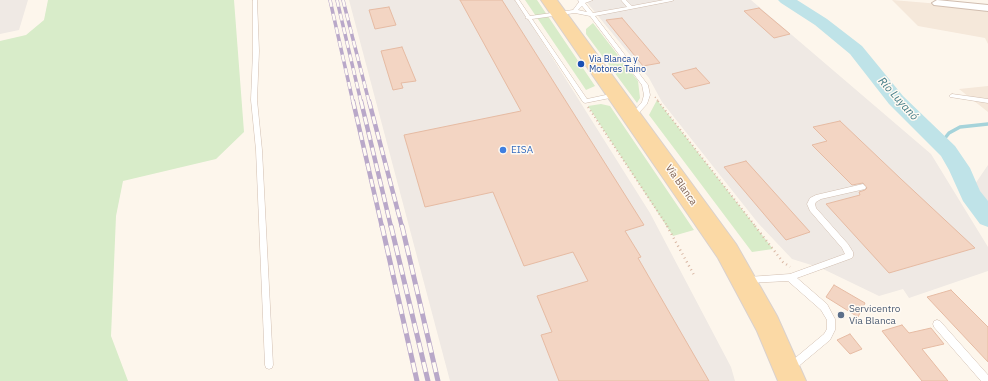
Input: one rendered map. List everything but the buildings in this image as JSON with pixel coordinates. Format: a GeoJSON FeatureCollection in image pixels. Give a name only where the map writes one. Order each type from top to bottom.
{"type":"FeatureCollection","features":[{"type":"Feature","properties":{"kind":"main road","name":"Vía Blanca"},"geometry":{"type":"LineString","coordinates":[[561,8],[618,95],[727,251],[745,280],[768,325],[790,375]]}},
{"type":"Feature","properties":{"kind":"street"},"geometry":{"type":"LineString","coordinates":[[937,3],[988,8]]}},
{"type":"Feature","properties":{"kind":"lane"},"geometry":{"type":"LineString","coordinates":[[255,0],[256,51],[254,100],[269,365]]}},
{"type":"Feature","properties":{"kind":"lane"},"geometry":{"type":"LineString","coordinates":[[517,0],[584,101],[618,95]]}},
{"type":"Feature","properties":{"kind":"lane"},"geometry":{"type":"LineString","coordinates":[[528,18],[581,1],[591,0]]}},
{"type":"Feature","properties":{"kind":"lane"},"geometry":{"type":"LineString","coordinates":[[623,0],[631,8]]}},
{"type":"Feature","properties":{"kind":"lane"},"geometry":{"type":"LineString","coordinates":[[561,8],[592,15],[672,0]]}},
{"type":"Feature","properties":{"kind":"lane"},"geometry":{"type":"LineString","coordinates":[[581,1],[645,85],[647,95],[644,103],[633,116]]}},
{"type":"Feature","properties":{"kind":"lane"},"geometry":{"type":"LineString","coordinates":[[952,96],[988,101]]}},
{"type":"Feature","properties":{"kind":"lane"},"geometry":{"type":"LineString","coordinates":[[745,280],[794,275],[848,256],[849,252],[845,246],[813,209],[811,204],[813,200],[863,187]]}},
{"type":"Feature","properties":{"kind":"lane"},"geometry":{"type":"LineString","coordinates":[[790,375],[827,337],[831,330],[831,319],[824,307],[794,275]]}},
{"type":"Feature","properties":{"kind":"lane"},"geometry":{"type":"LineString","coordinates":[[937,324],[987,381]]}},
{"type":"Feature","properties":{"kind":"path"},"geometry":{"type":"LineString","coordinates":[[645,85],[794,275]]}},
{"type":"Feature","properties":{"kind":"path"},"geometry":{"type":"LineString","coordinates":[[584,101],[663,219],[694,275]]}},
{"type":"Feature","properties":{"kind":"shaded area"},"geometry":{"type":"Polygon","coordinates":[[[0,0],[28,0],[19,30],[0,34],[0,0]]]}},
{"type":"Feature","properties":{"kind":"shaded area"},"geometry":{"type":"Polygon","coordinates":[[[349,0],[516,0],[650,213],[731,367],[735,381],[450,381],[349,0]]]}},
{"type":"Feature","properties":{"kind":"shaded area"},"geometry":{"type":"Polygon","coordinates":[[[585,0],[751,0],[931,154],[988,247],[988,271],[909,298],[903,289],[879,296],[821,268],[792,259],[758,223],[662,102],[649,78],[585,0]]]}},
{"type":"Feature","properties":{"kind":"shaded area"},"geometry":{"type":"Polygon","coordinates":[[[892,0],[988,8],[988,44],[985,38],[918,26],[892,0]]]}},
{"type":"Feature","properties":{"kind":"shaded area"},"geometry":{"type":"Polygon","coordinates":[[[988,86],[988,112],[959,89],[988,86]]]}},
{"type":"Feature","properties":{"kind":"shaded area"},"geometry":{"type":"Polygon","coordinates":[[[988,165],[988,203],[973,187],[988,165]]]}},
{"type":"Feature","properties":{"kind":"green space"},"geometry":{"type":"Polygon","coordinates":[[[48,0],[234,0],[244,132],[216,159],[123,181],[116,216],[111,336],[128,381],[0,381],[0,41],[26,35],[44,20],[48,0]]]}},
{"type":"Feature","properties":{"kind":"green space"},"geometry":{"type":"Polygon","coordinates":[[[525,0],[537,0],[595,86],[586,90],[525,0]]]}},
{"type":"Feature","properties":{"kind":"green space"},"geometry":{"type":"Polygon","coordinates":[[[593,23],[638,81],[640,98],[637,103],[586,34],[586,29],[593,23]]]}},
{"type":"Feature","properties":{"kind":"green space"},"geometry":{"type":"Polygon","coordinates":[[[657,100],[773,249],[752,252],[649,115],[657,100]]]}},
{"type":"Feature","properties":{"kind":"green space"},"geometry":{"type":"Polygon","coordinates":[[[601,104],[610,106],[694,230],[673,236],[588,106],[601,104]]]}},
{"type":"Feature","properties":{"kind":"waterway","name":"Río Luyanó"},"geometry":{"type":"LineString","coordinates":[[786,0],[821,22],[856,50],[896,100],[948,151],[959,168],[971,195],[988,218]]}},
{"type":"Feature","properties":{"kind":"waterway"},"geometry":{"type":"LineString","coordinates":[[941,143],[949,133],[960,127],[988,124]]}},
{"type":"Feature","properties":{"kind":"railway"},"geometry":{"type":"LineString","coordinates":[[330,0],[353,102]]}},
{"type":"Feature","properties":{"kind":"railway"},"geometry":{"type":"LineString","coordinates":[[337,0],[361,102]]}},
{"type":"Feature","properties":{"kind":"railway"},"geometry":{"type":"LineString","coordinates":[[343,0],[369,102]]}},
{"type":"Feature","properties":{"kind":"railway"},"geometry":{"type":"LineString","coordinates":[[353,101],[382,227]]}},
{"type":"Feature","properties":{"kind":"railway"},"geometry":{"type":"LineString","coordinates":[[361,101],[391,227]]}},
{"type":"Feature","properties":{"kind":"railway"},"geometry":{"type":"LineString","coordinates":[[369,101],[402,227]]}},
{"type":"Feature","properties":{"kind":"railway"},"geometry":{"type":"LineString","coordinates":[[382,226],[417,381]]}},
{"type":"Feature","properties":{"kind":"railway"},"geometry":{"type":"LineString","coordinates":[[391,226],[428,381]]}},
{"type":"Feature","properties":{"kind":"railway"},"geometry":{"type":"LineString","coordinates":[[402,226],[438,381]]}},
{"type":"Feature","properties":{"kind":"place","name":"Via Blanca y Motores Taino"},"geometry":{"type":"Point","coordinates":[581,64]}},
{"type":"Feature","properties":{"kind":"place","name":"EISA"},"geometry":{"type":"Point","coordinates":[503,150]}},
{"type":"Feature","properties":{"kind":"place","name":"Servicentro Via Blanca"},"geometry":{"type":"Point","coordinates":[841,315]}}]}
